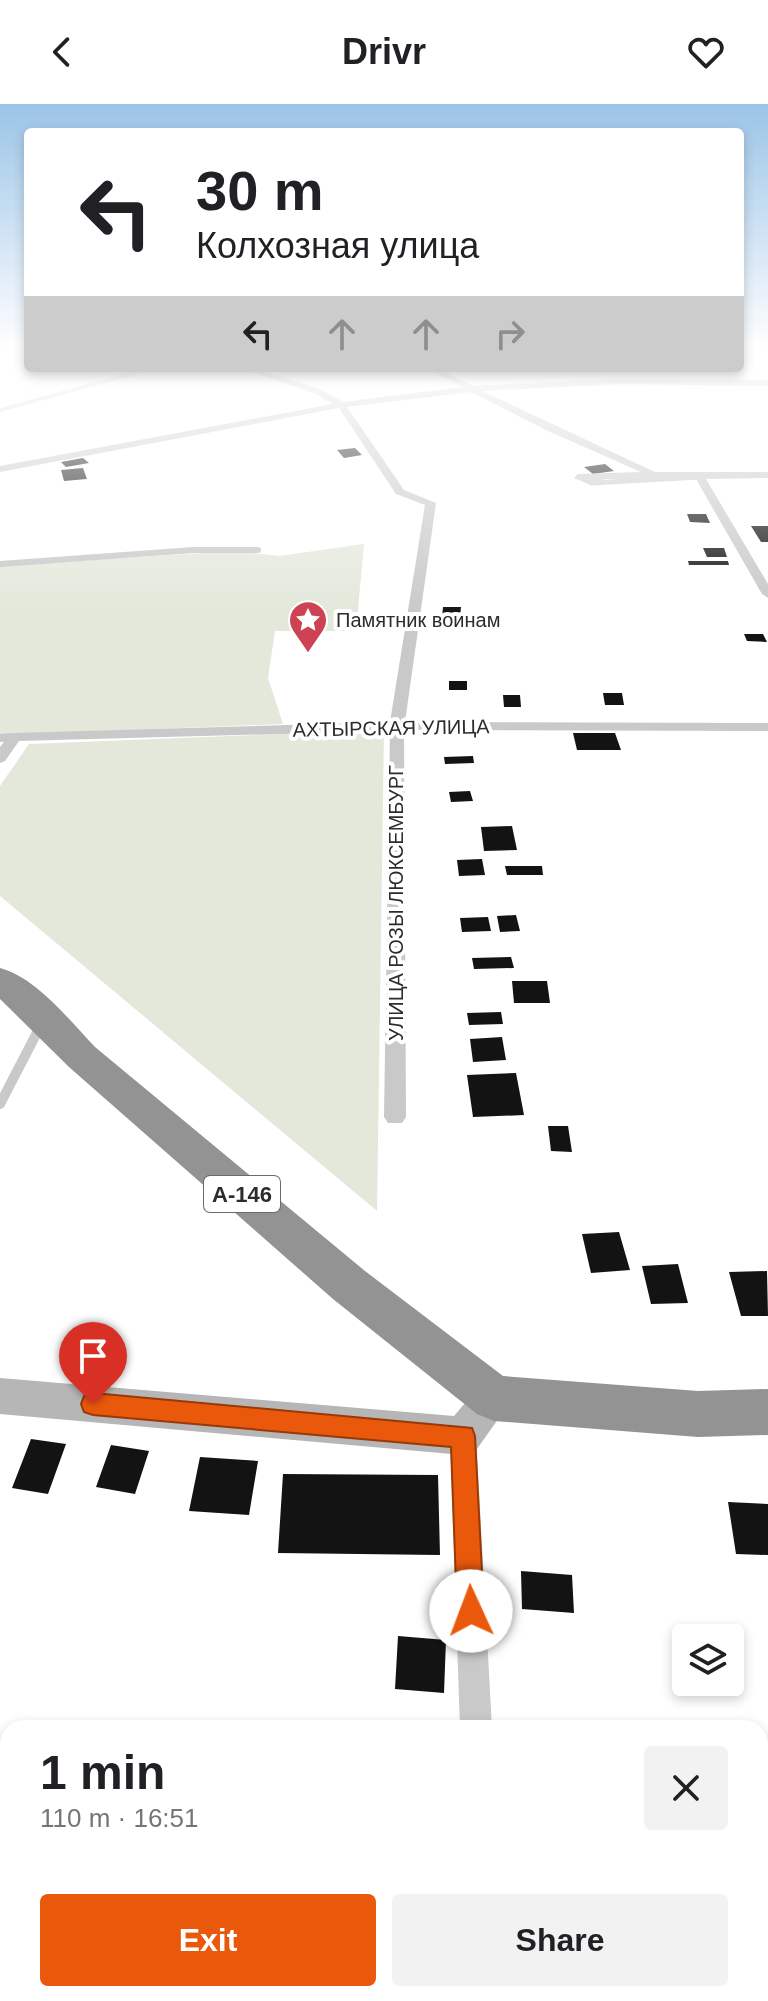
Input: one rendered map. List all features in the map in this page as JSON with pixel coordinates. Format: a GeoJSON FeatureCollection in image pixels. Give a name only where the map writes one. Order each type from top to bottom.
{"type":"FeatureCollection","features":[{"type":"Feature","properties":{"kind":"highway","name":"А-146"},"geometry":{"type":"LineString","coordinates":[[0,980],[45,1018],[82,1057],[349,1285],[494,1398]]}},
{"type":"Feature","properties":{"kind":"highway"},"geometry":{"type":"LineString","coordinates":[[494,1398],[698,1414],[768,1412]]}},
{"type":"Feature","properties":{"kind":"street"},"geometry":{"type":"LineString","coordinates":[[0,469],[168,438]]}},
{"type":"Feature","properties":{"kind":"street","name":"УЛИЦА РОЗЫ ЛЮКСЕМБУРГ"},"geometry":{"type":"LineString","coordinates":[[363,438],[400,492],[431,503],[397,726],[395,1117]]}},
{"type":"Feature","properties":{"kind":"street"},"geometry":{"type":"LineString","coordinates":[[575,438],[651,473]]}},
{"type":"Feature","properties":{"kind":"street"},"geometry":{"type":"LineString","coordinates":[[578,477],[651,473],[700,477],[768,475]]}},
{"type":"Feature","properties":{"kind":"street"},"geometry":{"type":"LineString","coordinates":[[700,477],[768,594]]}},
{"type":"Feature","properties":{"kind":"street","name":"АХТЫРСКАЯ УЛИЦА"},"geometry":{"type":"LineString","coordinates":[[8,737],[397,726],[768,727]]}},
{"type":"Feature","properties":{"kind":"street"},"geometry":{"type":"LineString","coordinates":[[0,758],[8,737]]}},
{"type":"Feature","properties":{"kind":"street"},"geometry":{"type":"LineString","coordinates":[[0,1396],[463,1436]]}},
{"type":"Feature","properties":{"kind":"street"},"geometry":{"type":"LineString","coordinates":[[476,1720],[463,1436],[494,1398]]}},
{"type":"Feature","properties":{"kind":"lane"},"geometry":{"type":"LineString","coordinates":[[578,477],[592,483],[700,477]]}},
{"type":"Feature","properties":{"kind":"lane"},"geometry":{"type":"LineString","coordinates":[[0,564],[193,550],[258,550]]}},
{"type":"Feature","properties":{"kind":"lane"},"geometry":{"type":"LineString","coordinates":[[0,1104],[45,1018]]}},
{"type":"Feature","properties":{"kind":"shaded area"},"geometry":{"type":"Polygon","coordinates":[[[364,544],[356,631],[275,631],[268,678],[283,724],[0,735],[0,566],[232,551],[279,556],[364,544]]]}},
{"type":"Feature","properties":{"kind":"shaded area"},"geometry":{"type":"Polygon","coordinates":[[[384,730],[377,1211],[0,896],[0,786],[29,744],[384,730]]]}},
{"type":"Feature","properties":{"kind":"building"},"geometry":{"type":"Polygon","coordinates":[[[355,448],[362,455],[344,458],[337,450],[355,448]]]}},
{"type":"Feature","properties":{"kind":"building"},"geometry":{"type":"Polygon","coordinates":[[[83,458],[89,463],[66,467],[61,462],[83,458]]]}},
{"type":"Feature","properties":{"kind":"building"},"geometry":{"type":"Polygon","coordinates":[[[605,464],[614,471],[593,474],[584,467],[605,464]]]}},
{"type":"Feature","properties":{"kind":"building"},"geometry":{"type":"Polygon","coordinates":[[[83,468],[87,479],[64,481],[61,470],[83,468]]]}},
{"type":"Feature","properties":{"kind":"building"},"geometry":{"type":"Polygon","coordinates":[[[687,514],[706,514],[710,523],[690,522],[687,514]]]}},
{"type":"Feature","properties":{"kind":"building"},"geometry":{"type":"Polygon","coordinates":[[[751,526],[768,526],[768,542],[761,542],[751,526]]]}},
{"type":"Feature","properties":{"kind":"building"},"geometry":{"type":"Polygon","coordinates":[[[703,548],[724,548],[727,557],[707,557],[703,548]]]}},
{"type":"Feature","properties":{"kind":"building"},"geometry":{"type":"Polygon","coordinates":[[[688,561],[728,561],[729,565],[689,565],[688,561]]]}},
{"type":"Feature","properties":{"kind":"building"},"geometry":{"type":"Polygon","coordinates":[[[443,607],[461,607],[460,618],[442,618],[443,607]]]}},
{"type":"Feature","properties":{"kind":"building"},"geometry":{"type":"Polygon","coordinates":[[[744,634],[763,634],[767,642],[747,641],[744,634]]]}},
{"type":"Feature","properties":{"kind":"building"},"geometry":{"type":"Polygon","coordinates":[[[449,681],[467,681],[467,690],[449,690],[449,681]]]}},
{"type":"Feature","properties":{"kind":"building"},"geometry":{"type":"Polygon","coordinates":[[[603,693],[622,693],[624,705],[605,705],[603,693]]]}},
{"type":"Feature","properties":{"kind":"building"},"geometry":{"type":"Polygon","coordinates":[[[503,695],[520,695],[521,707],[504,707],[503,695]]]}},
{"type":"Feature","properties":{"kind":"building"},"geometry":{"type":"Polygon","coordinates":[[[573,733],[615,733],[621,750],[577,750],[573,733]]]}},
{"type":"Feature","properties":{"kind":"building"},"geometry":{"type":"Polygon","coordinates":[[[473,756],[474,763],[445,764],[444,757],[473,756]]]}},
{"type":"Feature","properties":{"kind":"building"},"geometry":{"type":"Polygon","coordinates":[[[470,791],[473,801],[451,802],[449,792],[470,791]]]}},
{"type":"Feature","properties":{"kind":"building"},"geometry":{"type":"Polygon","coordinates":[[[512,826],[517,850],[484,851],[481,827],[512,826]]]}},
{"type":"Feature","properties":{"kind":"building"},"geometry":{"type":"Polygon","coordinates":[[[482,859],[485,875],[459,876],[457,860],[482,859]]]}},
{"type":"Feature","properties":{"kind":"building"},"geometry":{"type":"Polygon","coordinates":[[[505,866],[542,866],[543,875],[507,875],[505,866]]]}},
{"type":"Feature","properties":{"kind":"building"},"geometry":{"type":"Polygon","coordinates":[[[516,915],[520,931],[500,932],[497,916],[516,915]]]}},
{"type":"Feature","properties":{"kind":"building"},"geometry":{"type":"Polygon","coordinates":[[[488,917],[491,931],[462,932],[460,918],[488,917]]]}},
{"type":"Feature","properties":{"kind":"building"},"geometry":{"type":"Polygon","coordinates":[[[511,957],[514,968],[474,969],[472,958],[511,957]]]}},
{"type":"Feature","properties":{"kind":"building"},"geometry":{"type":"Polygon","coordinates":[[[512,981],[547,981],[550,1003],[514,1003],[512,981]]]}},
{"type":"Feature","properties":{"kind":"building"},"geometry":{"type":"Polygon","coordinates":[[[501,1012],[503,1024],[469,1025],[467,1013],[501,1012]]]}},
{"type":"Feature","properties":{"kind":"building"},"geometry":{"type":"Polygon","coordinates":[[[502,1037],[506,1060],[473,1062],[470,1039],[502,1037]]]}},
{"type":"Feature","properties":{"kind":"building"},"geometry":{"type":"Polygon","coordinates":[[[516,1073],[524,1115],[473,1117],[467,1075],[516,1073]]]}},
{"type":"Feature","properties":{"kind":"building"},"geometry":{"type":"Polygon","coordinates":[[[548,1126],[568,1126],[572,1152],[551,1151],[548,1126]]]}},
{"type":"Feature","properties":{"kind":"building"},"geometry":{"type":"Polygon","coordinates":[[[619,1232],[630,1270],[591,1273],[582,1234],[619,1232]]]}},
{"type":"Feature","properties":{"kind":"building"},"geometry":{"type":"Polygon","coordinates":[[[678,1264],[688,1303],[651,1304],[642,1266],[678,1264]]]}},
{"type":"Feature","properties":{"kind":"building"},"geometry":{"type":"Polygon","coordinates":[[[767,1271],[768,1316],[741,1316],[729,1272],[767,1271]]]}},
{"type":"Feature","properties":{"kind":"building"},"geometry":{"type":"Polygon","coordinates":[[[31,1439],[66,1444],[48,1494],[12,1488],[31,1439]]]}},
{"type":"Feature","properties":{"kind":"building"},"geometry":{"type":"Polygon","coordinates":[[[111,1445],[149,1451],[135,1494],[96,1487],[111,1445]]]}},
{"type":"Feature","properties":{"kind":"building"},"geometry":{"type":"Polygon","coordinates":[[[200,1457],[258,1461],[249,1515],[189,1511],[200,1457]]]}},
{"type":"Feature","properties":{"kind":"building"},"geometry":{"type":"Polygon","coordinates":[[[283,1474],[438,1475],[440,1555],[278,1553],[283,1474]]]}},
{"type":"Feature","properties":{"kind":"building"},"geometry":{"type":"Polygon","coordinates":[[[728,1502],[768,1504],[768,1555],[736,1554],[728,1502]]]}},
{"type":"Feature","properties":{"kind":"building"},"geometry":{"type":"Polygon","coordinates":[[[521,1571],[572,1575],[574,1613],[522,1609],[521,1571]]]}},
{"type":"Feature","properties":{"kind":"building"},"geometry":{"type":"Polygon","coordinates":[[[398,1636],[446,1640],[444,1693],[395,1689],[398,1636]]]}},
{"type":"Feature","properties":{"kind":"place","name":"Памятник воинам"},"geometry":{"type":"Point","coordinates":[308,654]}},
{"type":"Feature","properties":{"kind":"route"},"geometry":{"type":"LineString","coordinates":[[93,1404],[463,1436],[471,1611]]}}]}
